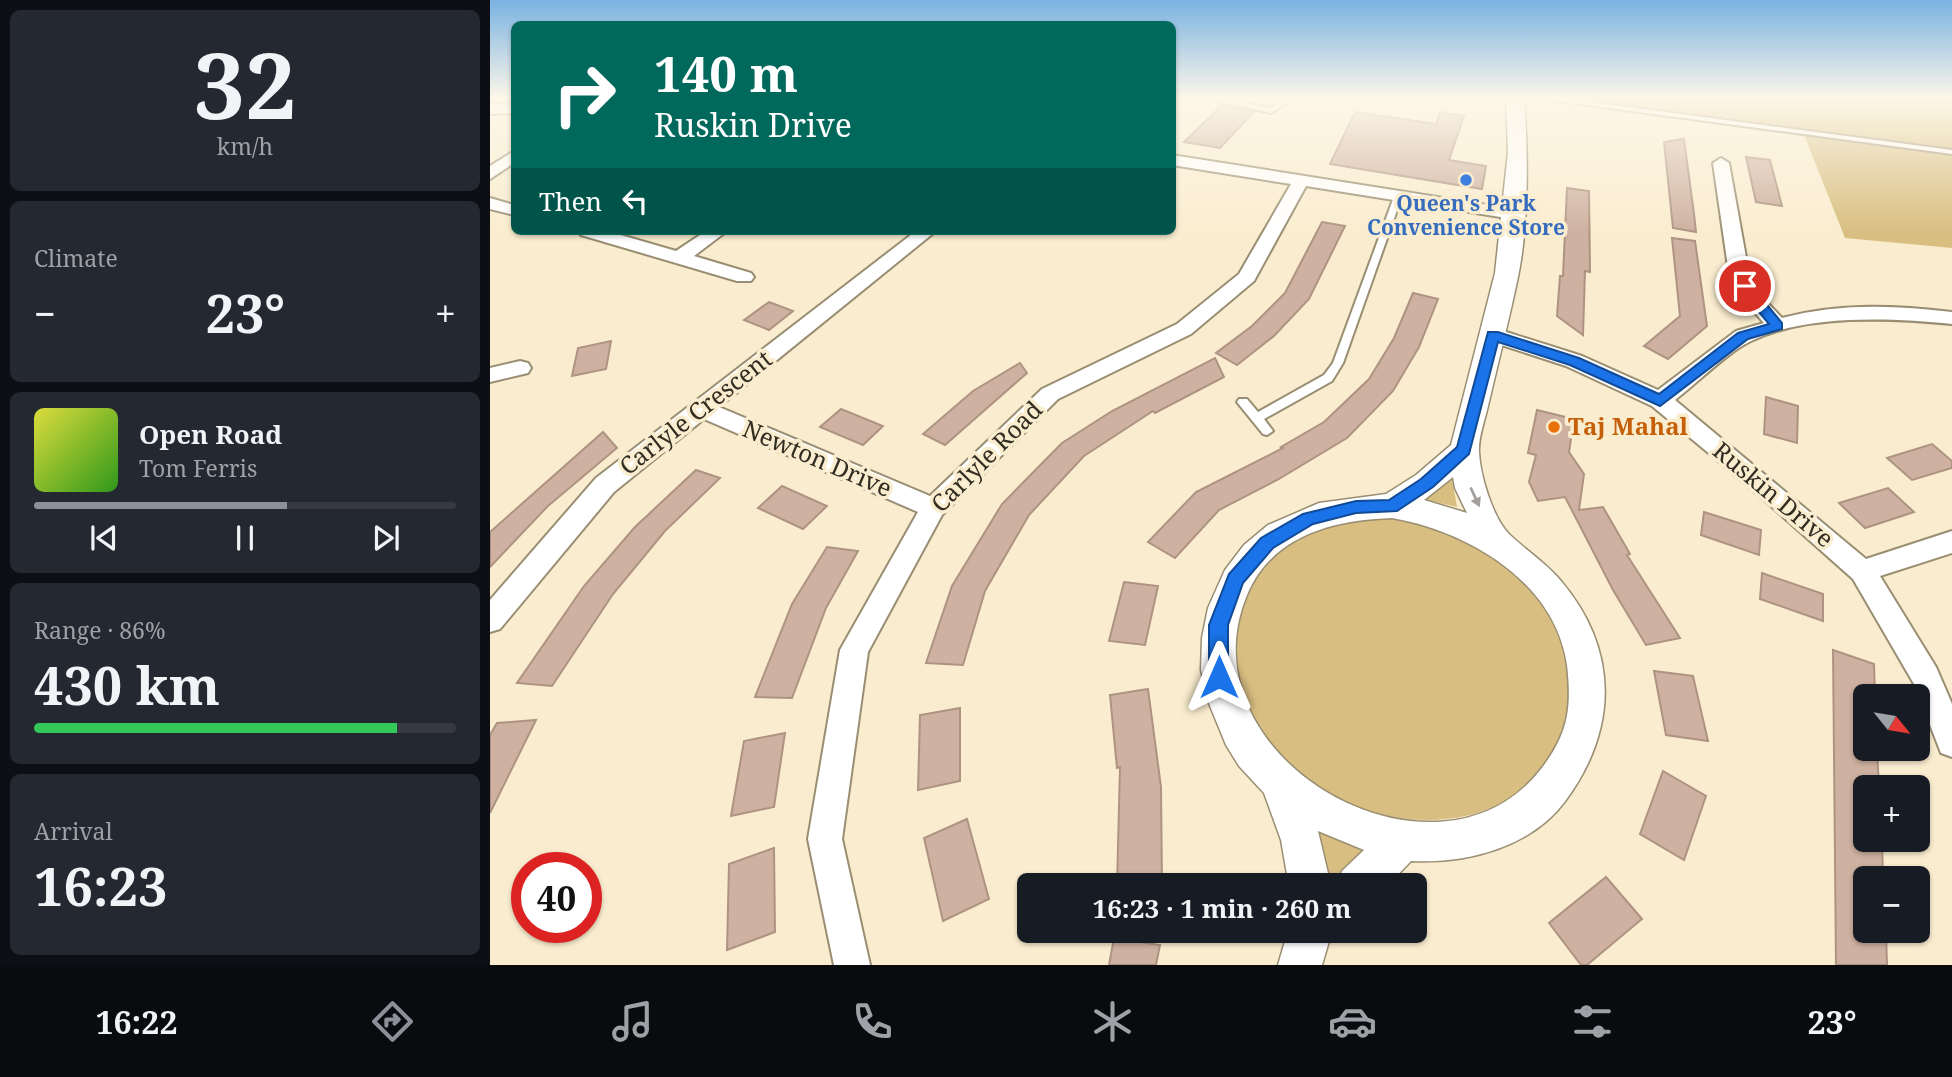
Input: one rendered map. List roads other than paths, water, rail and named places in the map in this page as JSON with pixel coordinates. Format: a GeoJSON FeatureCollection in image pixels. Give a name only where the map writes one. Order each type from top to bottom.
{"type":"FeatureCollection","features":[{"type":"Feature","properties":{"kind":"street"},"geometry":{"type":"LineString","coordinates":[[1496,541],[1468,481],[1464,450],[1507,273],[1517,142]]}},
{"type":"Feature","properties":{"kind":"street"},"geometry":{"type":"LineString","coordinates":[[490,174],[511,158]]}},
{"type":"Feature","properties":{"kind":"street"},"geometry":{"type":"LineString","coordinates":[[1176,161],[1513,214]]}},
{"type":"Feature","properties":{"kind":"street"},"geometry":{"type":"LineString","coordinates":[[1721,163],[1739,274],[1753,299],[1778,326]]}},
{"type":"Feature","properties":{"kind":"street","name":"Carlyle Road"},"geometry":{"type":"LineString","coordinates":[[852,965],[825,838],[854,650],[933,509],[1050,394],[1184,329],[1247,277],[1301,181]]}},
{"type":"Feature","properties":{"kind":"street"},"geometry":{"type":"LineString","coordinates":[[490,203],[511,209]]}},
{"type":"Feature","properties":{"kind":"street"},"geometry":{"type":"LineString","coordinates":[[601,235],[744,276]]}},
{"type":"Feature","properties":{"kind":"street"},"geometry":{"type":"LineString","coordinates":[[679,258],[712,235]]}},
{"type":"Feature","properties":{"kind":"street","name":"Carlyle Crescent"},"geometry":{"type":"LineString","coordinates":[[490,620],[605,485],[921,235]]}},
{"type":"Feature","properties":{"kind":"street"},"geometry":{"type":"LineString","coordinates":[[1660,400],[1743,336],[1778,326],[1815,316],[1869,313],[1896,312],[1952,318]]}},
{"type":"Feature","properties":{"kind":"street","name":"Ruskin Drive"},"geometry":{"type":"LineString","coordinates":[[1493,335],[1574,361],[1660,400],[1762,483],[1862,571],[1926,677],[1952,741]]}},
{"type":"Feature","properties":{"kind":"street"},"geometry":{"type":"LineString","coordinates":[[490,375],[520,368]]}},
{"type":"Feature","properties":{"kind":"street","name":"Newton Drive"},"geometry":{"type":"LineString","coordinates":[[702,409],[933,509]]}},
{"type":"Feature","properties":{"kind":"street"},"geometry":{"type":"LineString","coordinates":[[1392,506],[1427,483],[1464,450]]}},
{"type":"Feature","properties":{"kind":"street"},"geometry":{"type":"LineString","coordinates":[[1392,506],[1427,512],[1462,524],[1496,541],[1526,564],[1552,592],[1572,625],[1585,660],[1590,698],[1584,736],[1569,771],[1529,813],[1470,837],[1403,840],[1336,821],[1279,782],[1239,732],[1219,677],[1219,625],[1236,579],[1267,543],[1308,519],[1356,507],[1392,506]]}},
{"type":"Feature","properties":{"kind":"street"},"geometry":{"type":"LineString","coordinates":[[1862,571],[1952,542]]}},
{"type":"Feature","properties":{"kind":"street"},"geometry":{"type":"LineString","coordinates":[[1279,782],[1301,840],[1307,873]]}},
{"type":"Feature","properties":{"kind":"street"},"geometry":{"type":"LineString","coordinates":[[1370,873],[1403,840]]}},
{"type":"Feature","properties":{"kind":"lane"},"geometry":{"type":"LineString","coordinates":[[1876,142],[1952,152]]}},
{"type":"Feature","properties":{"kind":"lane"},"geometry":{"type":"LineString","coordinates":[[1256,418],[1328,378],[1338,363],[1398,196]]}},
{"type":"Feature","properties":{"kind":"lane"},"geometry":{"type":"LineString","coordinates":[[1243,402],[1267,431]]}},
{"type":"Feature","properties":{"kind":"place","name":"Queen's Park Convenience Store"},"geometry":{"type":"Point","coordinates":[1466,180]}},
{"type":"Feature","properties":{"kind":"place","name":"Taj Mahal"},"geometry":{"type":"Point","coordinates":[1554,427]}}]}
